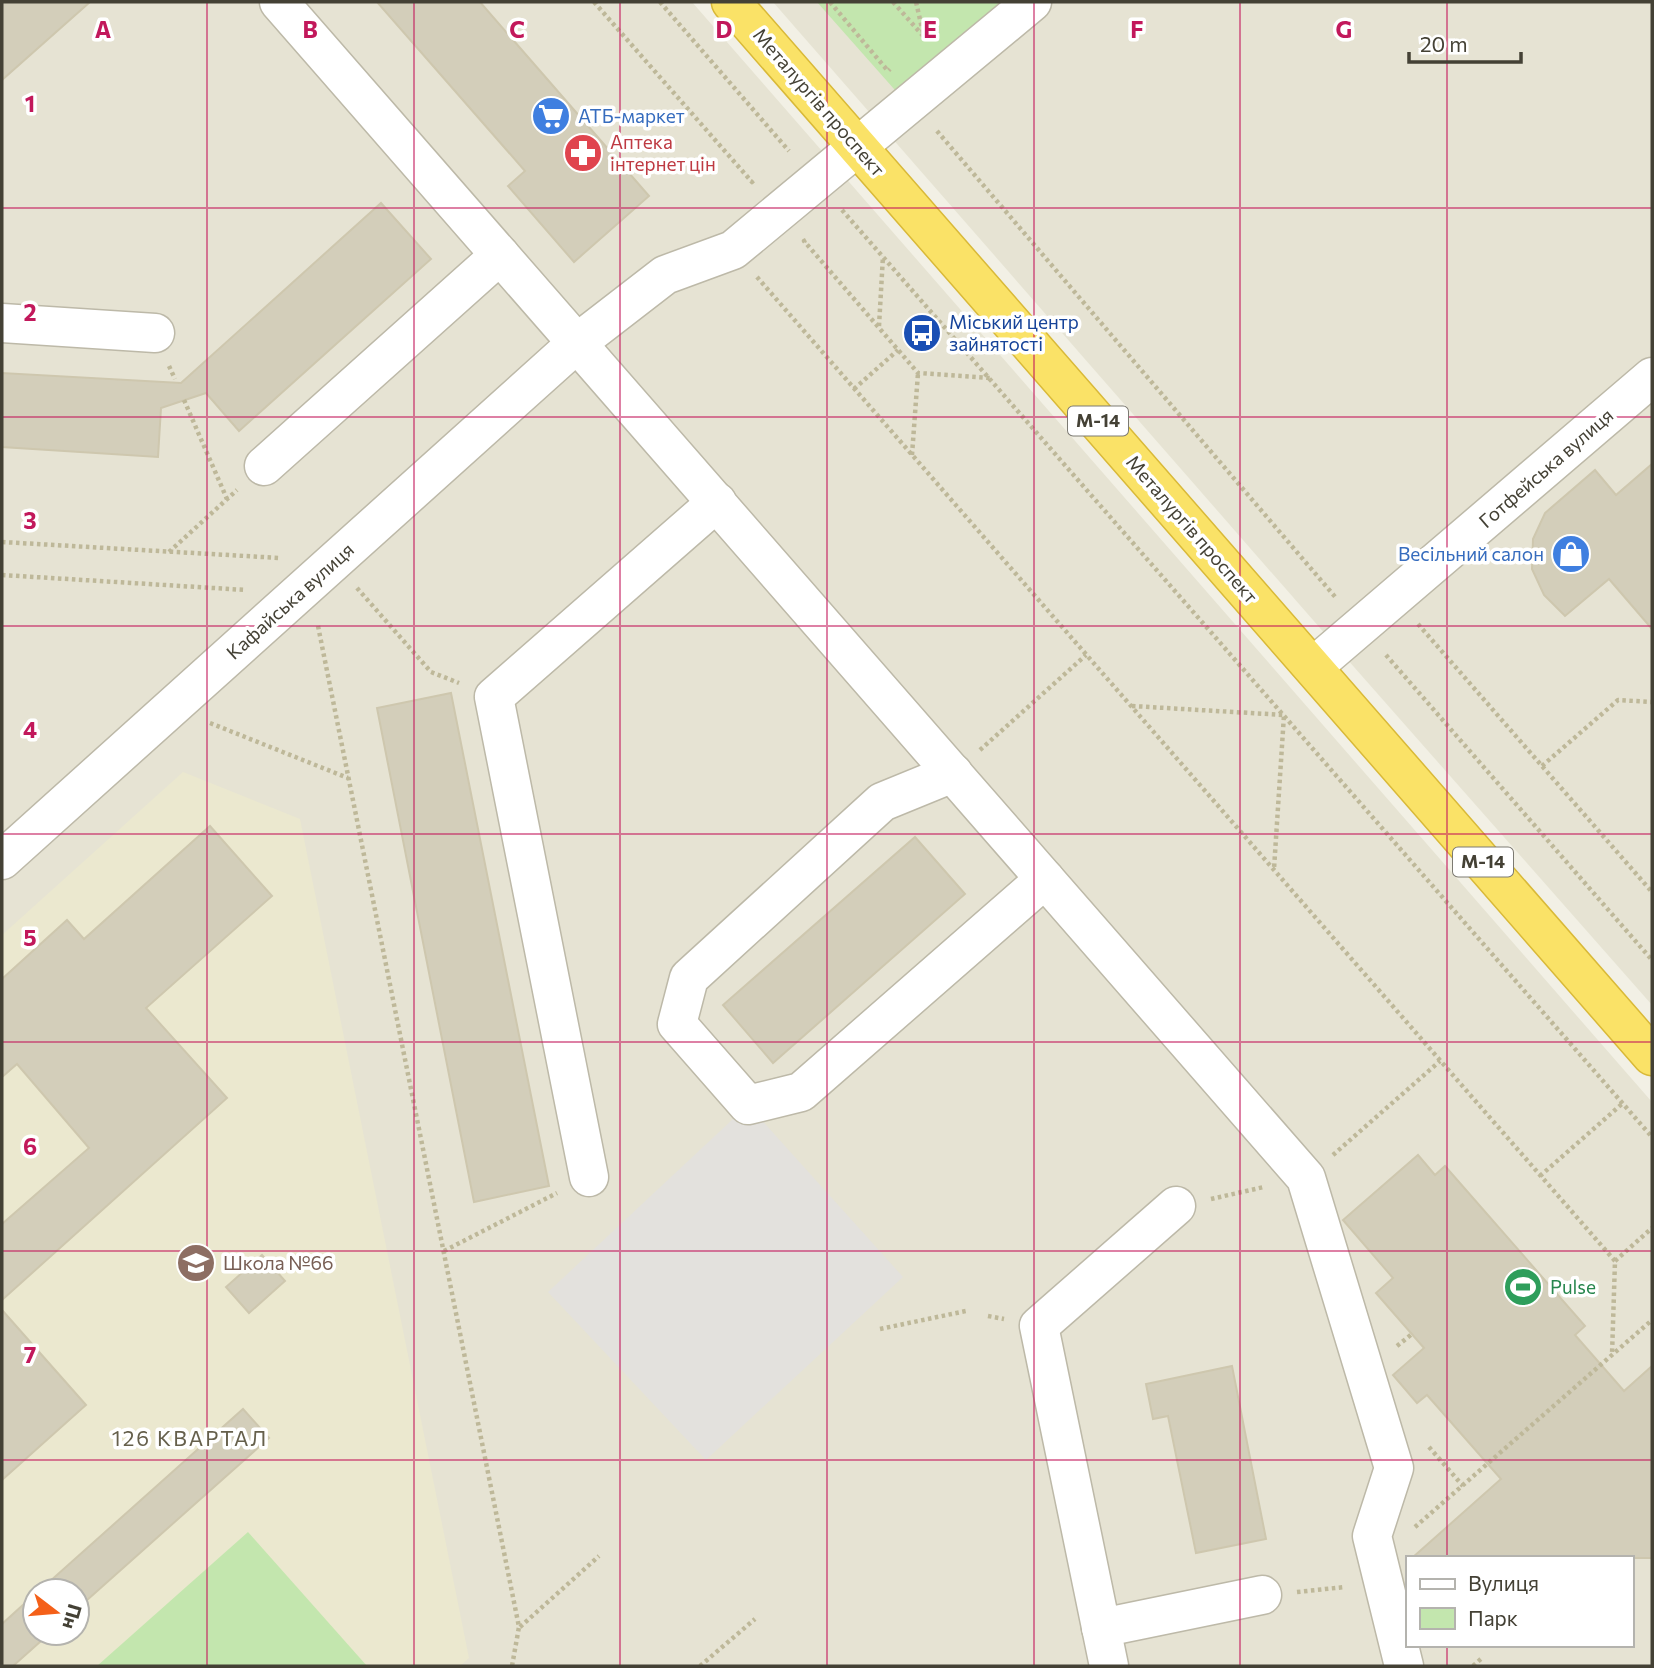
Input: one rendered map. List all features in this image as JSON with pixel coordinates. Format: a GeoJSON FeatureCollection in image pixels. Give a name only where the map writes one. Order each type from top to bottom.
{"type":"FeatureCollection","features":[{"type":"Feature","properties":{"kind":"highway","name":"Металургів проспект"},"geometry":{"type":"LineString","coordinates":[[731,2],[1652,1056]]}},
{"type":"Feature","properties":{"kind":"street"},"geometry":{"type":"LineString","coordinates":[[279,2],[1306,1178],[1394,1468],[1372,1536],[1404,1666]]}},
{"type":"Feature","properties":{"kind":"street"},"geometry":{"type":"LineString","coordinates":[[858,147],[1032,2]]}},
{"type":"Feature","properties":{"kind":"street","name":"Кафайська вулиця"},"geometry":{"type":"LineString","coordinates":[[2,860],[578,343],[665,275],[733,250],[858,147]]}},
{"type":"Feature","properties":{"kind":"street"},"geometry":{"type":"LineString","coordinates":[[264,466],[500,255]]}},
{"type":"Feature","properties":{"kind":"street"},"geometry":{"type":"LineString","coordinates":[[2,323],[155,332]]}},
{"type":"Feature","properties":{"kind":"street","name":"Готфейська вулиця"},"geometry":{"type":"LineString","coordinates":[[1313,667],[1371,638],[1649,386]]}},
{"type":"Feature","properties":{"kind":"street"},"geometry":{"type":"LineString","coordinates":[[589,1177],[494,696],[717,502]]}},
{"type":"Feature","properties":{"kind":"street"},"geometry":{"type":"LineString","coordinates":[[953,774],[882,802],[689,978],[677,1024],[748,1105],[801,1092],[1045,879]]}},
{"type":"Feature","properties":{"kind":"street"},"geometry":{"type":"LineString","coordinates":[[1109,1666],[1039,1326],[1176,1206]]}},
{"type":"Feature","properties":{"kind":"street"},"geometry":{"type":"LineString","coordinates":[[1101,1628],[1262,1595]]}},
{"type":"Feature","properties":{"kind":"path"},"geometry":{"type":"LineString","coordinates":[[594,2],[751,182]]}},
{"type":"Feature","properties":{"kind":"path"},"geometry":{"type":"LineString","coordinates":[[660,2],[790,150]]}},
{"type":"Feature","properties":{"kind":"path"},"geometry":{"type":"LineString","coordinates":[[830,2],[888,71]]}},
{"type":"Feature","properties":{"kind":"path"},"geometry":{"type":"LineString","coordinates":[[893,2],[925,37],[916,2]]}},
{"type":"Feature","properties":{"kind":"path"},"geometry":{"type":"LineString","coordinates":[[937,131],[1371,638],[1652,960]]}},
{"type":"Feature","properties":{"kind":"path"},"geometry":{"type":"LineString","coordinates":[[842,210],[1652,1137]]}},
{"type":"Feature","properties":{"kind":"path"},"geometry":{"type":"LineString","coordinates":[[804,241],[918,373],[990,378]]}},
{"type":"Feature","properties":{"kind":"path"},"geometry":{"type":"LineString","coordinates":[[879,327],[883,256]]}},
{"type":"Feature","properties":{"kind":"path"},"geometry":{"type":"LineString","coordinates":[[761,281],[1615,1261],[1612,1355]]}},
{"type":"Feature","properties":{"kind":"path"},"geometry":{"type":"LineString","coordinates":[[854,389],[898,350]]}},
{"type":"Feature","properties":{"kind":"path"},"geometry":{"type":"LineString","coordinates":[[912,455],[918,373]]}},
{"type":"Feature","properties":{"kind":"path"},"geometry":{"type":"LineString","coordinates":[[184,400],[227,500]]}},
{"type":"Feature","properties":{"kind":"path"},"geometry":{"type":"LineString","coordinates":[[169,552],[264,466]]}},
{"type":"Feature","properties":{"kind":"path"},"geometry":{"type":"LineString","coordinates":[[2,541],[169,552],[314,580],[431,672],[456,682]]}},
{"type":"Feature","properties":{"kind":"path"},"geometry":{"type":"LineString","coordinates":[[2,575],[314,580]]}},
{"type":"Feature","properties":{"kind":"path"},"geometry":{"type":"LineString","coordinates":[[314,580],[349,779],[519,1627],[512,1666]]}},
{"type":"Feature","properties":{"kind":"path"},"geometry":{"type":"LineString","coordinates":[[1415,620],[1652,892]]}},
{"type":"Feature","properties":{"kind":"path"},"geometry":{"type":"LineString","coordinates":[[953,774],[1086,655]]}},
{"type":"Feature","properties":{"kind":"path"},"geometry":{"type":"LineString","coordinates":[[1542,766],[1618,700],[1652,702]]}},
{"type":"Feature","properties":{"kind":"path"},"geometry":{"type":"LineString","coordinates":[[1131,706],[1284,715]]}},
{"type":"Feature","properties":{"kind":"path"},"geometry":{"type":"LineString","coordinates":[[172,707],[349,779]]}},
{"type":"Feature","properties":{"kind":"path"},"geometry":{"type":"LineString","coordinates":[[1273,870],[1284,715]]}},
{"type":"Feature","properties":{"kind":"path"},"geometry":{"type":"LineString","coordinates":[[1176,1206],[1306,1178],[1440,1061]]}},
{"type":"Feature","properties":{"kind":"path"},"geometry":{"type":"LineString","coordinates":[[1540,1176],[1623,1103]]}},
{"type":"Feature","properties":{"kind":"path"},"geometry":{"type":"LineString","coordinates":[[444,1251],[531,1207]]}},
{"type":"Feature","properties":{"kind":"path"},"geometry":{"type":"LineString","coordinates":[[1615,1261],[1652,1228]]}},
{"type":"Feature","properties":{"kind":"path"},"geometry":{"type":"LineString","coordinates":[[880,1329],[966,1311]]}},
{"type":"Feature","properties":{"kind":"path"},"geometry":{"type":"LineString","coordinates":[[1406,1535],[1652,1320]]}},
{"type":"Feature","properties":{"kind":"path"},"geometry":{"type":"LineString","coordinates":[[1396,1348],[1412,1334]]}},
{"type":"Feature","properties":{"kind":"path"},"geometry":{"type":"LineString","coordinates":[[519,1627],[599,1556]]}},
{"type":"Feature","properties":{"kind":"path"},"geometry":{"type":"LineString","coordinates":[[1262,1595],[1384,1584]]}},
{"type":"Feature","properties":{"kind":"path"},"geometry":{"type":"LineString","coordinates":[[701,1666],[755,1619]]}},
{"type":"Feature","properties":{"kind":"path"},"geometry":{"type":"LineString","coordinates":[[1473,1666],[1483,1657]]}},
{"type":"Feature","properties":{"kind":"shaded area"},"geometry":{"type":"Polygon","coordinates":[[[2,2],[692,2],[1652,1102],[1652,1666],[2,1666],[2,2]]]}},
{"type":"Feature","properties":{"kind":"shaded area"},"geometry":{"type":"Polygon","coordinates":[[[773,2],[1652,2],[1652,1005],[1354,667],[773,2]]]}},
{"type":"Feature","properties":{"kind":"shaded area","name":"Школа №66"},"geometry":{"type":"Polygon","coordinates":[[[183,772],[300,819],[469,1658],[460,1666],[2,1666],[2,935],[183,772]]]}},
{"type":"Feature","properties":{"kind":"shaded area"},"geometry":{"type":"Polygon","coordinates":[[[748,1105],[903,1277],[706,1460],[548,1292],[748,1105]]]}},
{"type":"Feature","properties":{"kind":"green space"},"geometry":{"type":"Polygon","coordinates":[[[817,2],[1014,2],[902,98],[817,2]]]}},
{"type":"Feature","properties":{"kind":"green space"},"geometry":{"type":"Polygon","coordinates":[[[248,1532],[367,1666],[97,1666],[248,1532]]]}},
{"type":"Feature","properties":{"kind":"building"},"geometry":{"type":"Polygon","coordinates":[[[2,2],[90,2],[2,80],[2,2]]]}},
{"type":"Feature","properties":{"kind":"building"},"geometry":{"type":"Polygon","coordinates":[[[377,2],[480,2],[649,196],[574,262],[508,186],[525,171],[377,2]]]}},
{"type":"Feature","properties":{"kind":"building"},"geometry":{"type":"Polygon","coordinates":[[[381,203],[431,259],[239,431],[206,393],[161,408],[158,457],[2,447],[2,373],[181,383],[381,203]]]}},
{"type":"Feature","properties":{"kind":"building"},"geometry":{"type":"Polygon","coordinates":[[[1652,464],[1652,629],[1609,579],[1565,616],[1544,595],[1532,569],[1533,539],[1545,513],[1595,470],[1616,495],[1652,464]]]}},
{"type":"Feature","properties":{"kind":"building"},"geometry":{"type":"Polygon","coordinates":[[[451,693],[549,1186],[474,1202],[377,708],[451,693]]]}},
{"type":"Feature","properties":{"kind":"building"},"geometry":{"type":"Polygon","coordinates":[[[210,826],[272,896],[146,1008],[227,1098],[2,1300],[2,1224],[89,1148],[17,1064],[2,1077],[2,979],[67,920],[84,939],[210,826]]]}},
{"type":"Feature","properties":{"kind":"building"},"geometry":{"type":"Polygon","coordinates":[[[915,837],[965,894],[773,1063],[723,1005],[915,837]]]}},
{"type":"Feature","properties":{"kind":"building"},"geometry":{"type":"Polygon","coordinates":[[[1418,1155],[1435,1175],[1445,1166],[1585,1326],[1575,1335],[1624,1391],[1652,1366],[1652,1558],[1414,1556],[1501,1479],[1427,1395],[1417,1403],[1393,1375],[1424,1348],[1376,1293],[1393,1278],[1343,1220],[1418,1155]]]}},
{"type":"Feature","properties":{"kind":"building"},"geometry":{"type":"Polygon","coordinates":[[[262,1255],[285,1281],[249,1313],[226,1287],[262,1255]]]}},
{"type":"Feature","properties":{"kind":"building"},"geometry":{"type":"Polygon","coordinates":[[[2,1310],[86,1405],[2,1480],[2,1310]]]}},
{"type":"Feature","properties":{"kind":"building"},"geometry":{"type":"Polygon","coordinates":[[[1232,1366],[1266,1539],[1196,1553],[1168,1416],[1153,1419],[1146,1384],[1232,1366]]]}},
{"type":"Feature","properties":{"kind":"building"},"geometry":{"type":"Polygon","coordinates":[[[243,1409],[269,1438],[91,1597],[91,1577],[55,1577],[243,1409]]]}},
{"type":"Feature","properties":{"kind":"building"},"geometry":{"type":"Polygon","coordinates":[[[21,1607],[21,1647],[34,1647],[13,1666],[2,1666],[2,1624],[21,1607]]]}},
{"type":"Feature","properties":{"kind":"place","name":"АТБ-маркет"},"geometry":{"type":"Point","coordinates":[551,116]}},
{"type":"Feature","properties":{"kind":"place","name":"Аптека інтернет цін"},"geometry":{"type":"Point","coordinates":[583,153]}},
{"type":"Feature","properties":{"kind":"place","name":"Міський центр зайнятості"},"geometry":{"type":"Point","coordinates":[922,333]}},
{"type":"Feature","properties":{"kind":"place","name":"Весільний салон"},"geometry":{"type":"Point","coordinates":[1571,554]}},
{"type":"Feature","properties":{"kind":"place","name":"Школа №66"},"geometry":{"type":"Point","coordinates":[196,1263]}},
{"type":"Feature","properties":{"kind":"place","name":"Pulse"},"geometry":{"type":"Point","coordinates":[1523,1287]}},
{"type":"Feature","properties":{"kind":"district","name":"126 КВАРТАЛ"},"geometry":{"type":"Point","coordinates":[190,1439]}}]}
